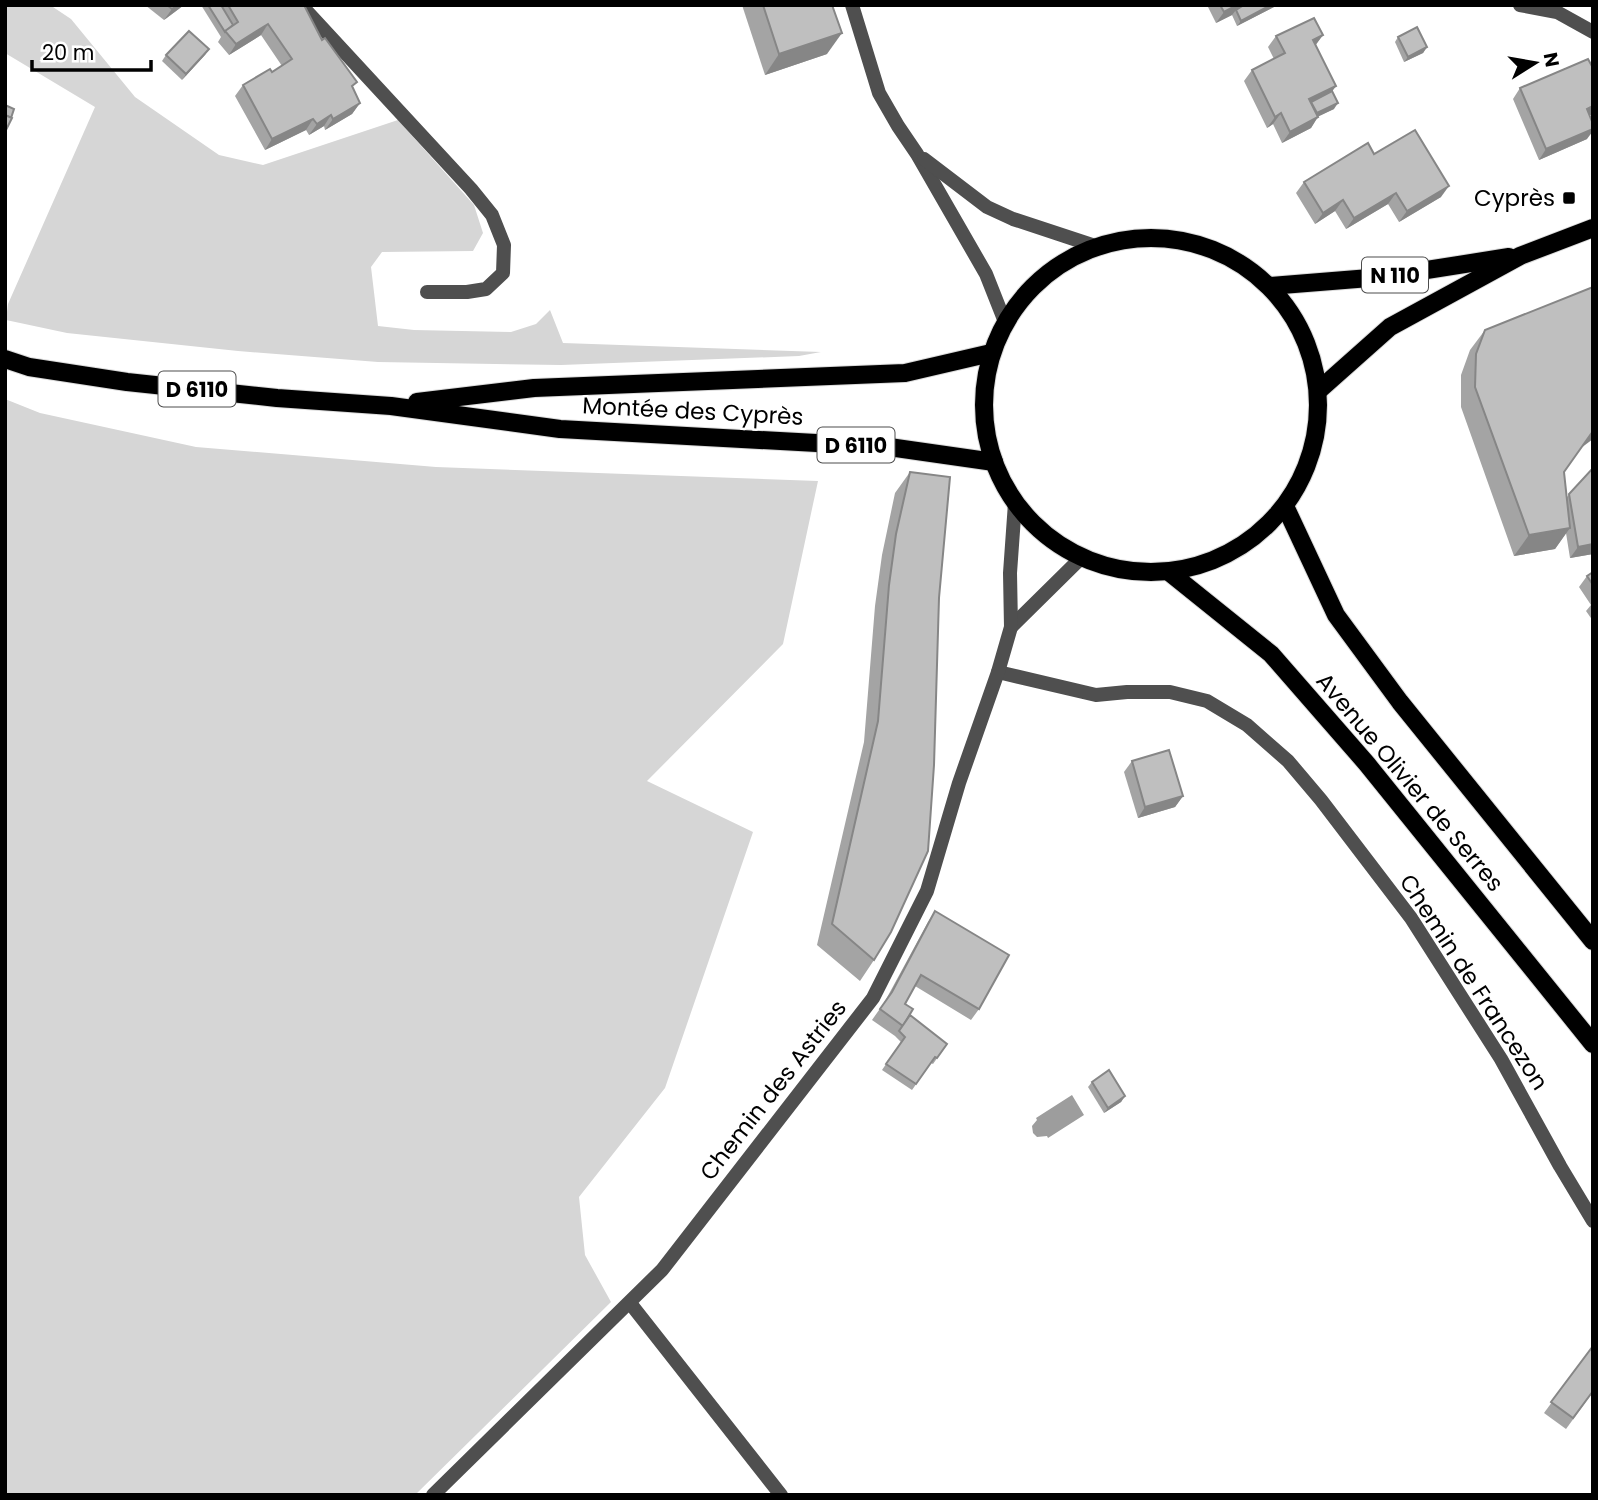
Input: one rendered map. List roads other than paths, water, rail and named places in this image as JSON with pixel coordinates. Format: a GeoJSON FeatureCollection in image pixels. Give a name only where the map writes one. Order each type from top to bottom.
{"type":"FeatureCollection","features":[{"type":"Feature","properties":{"kind":"main road","name":"N 110"},"geometry":{"type":"LineString","coordinates":[[1318,391],[1390,327],[1520,256],[1593,228]]}},
{"type":"Feature","properties":{"kind":"main road"},"geometry":{"type":"LineString","coordinates":[[1141,237],[1188,240],[1231,257],[1269,286],[1294,316],[1310,352],[1318,391],[1317,431],[1306,471],[1285,506],[1253,538],[1213,561],[1169,572],[1124,571],[1081,558],[1045,534],[1015,503],[1002,483],[994,462],[983,408],[991,353],[1004,322],[1028,289],[1059,264],[1095,246],[1141,237]]}},
{"type":"Feature","properties":{"kind":"main road","name":"N 110"},"geometry":{"type":"LineString","coordinates":[[1269,286],[1382,277],[1520,256]]}},
{"type":"Feature","properties":{"kind":"main road","name":"Montée des Cyprès"},"geometry":{"type":"LineString","coordinates":[[391,406],[534,388],[905,373],[991,353]]}},
{"type":"Feature","properties":{"kind":"main road","name":"Montée des Cyprès"},"geometry":{"type":"LineString","coordinates":[[5,359],[29,367],[127,382],[277,398],[391,406],[559,429],[889,447],[994,462]]}},
{"type":"Feature","properties":{"kind":"main road","name":"Avenue Olivier de Serres"},"geometry":{"type":"LineString","coordinates":[[1285,506],[1336,615],[1400,702],[1593,941]]}},
{"type":"Feature","properties":{"kind":"main road","name":"Avenue Olivier de Serres"},"geometry":{"type":"LineString","coordinates":[[1169,572],[1271,654],[1367,764],[1593,1044]]}},
{"type":"Feature","properties":{"kind":"street"},"geometry":{"type":"LineString","coordinates":[[300,5],[463,180],[492,215],[504,245],[503,273],[486,289],[427,292]]}},
{"type":"Feature","properties":{"kind":"street"},"geometry":{"type":"LineString","coordinates":[[852,5],[879,93],[986,274],[1004,322]]}},
{"type":"Feature","properties":{"kind":"street"},"geometry":{"type":"LineString","coordinates":[[1520,5],[1558,12],[1593,32]]}},
{"type":"Feature","properties":{"kind":"street"},"geometry":{"type":"LineString","coordinates":[[917,154],[988,206],[1013,219],[1095,246]]}},
{"type":"Feature","properties":{"kind":"street","name":"Chemin des Astries"},"geometry":{"type":"LineString","coordinates":[[433,1495],[662,1270],[873,999],[927,891],[959,783],[1011,627],[1010,573],[1015,503]]}},
{"type":"Feature","properties":{"kind":"street","name":"Chemin des Astries"},"geometry":{"type":"LineString","coordinates":[[1011,627],[1081,558]]}},
{"type":"Feature","properties":{"kind":"street","name":"Chemin de Francezon"},"geometry":{"type":"LineString","coordinates":[[998,672],[1097,695],[1170,692],[1207,701],[1247,725],[1288,761],[1411,918],[1501,1059],[1593,1221]]}},
{"type":"Feature","properties":{"kind":"street"},"geometry":{"type":"LineString","coordinates":[[630,1303],[782,1495]]}},
{"type":"Feature","properties":{"kind":"place","name":"Cyprès"},"geometry":{"type":"Point","coordinates":[1569,198]}}]}
